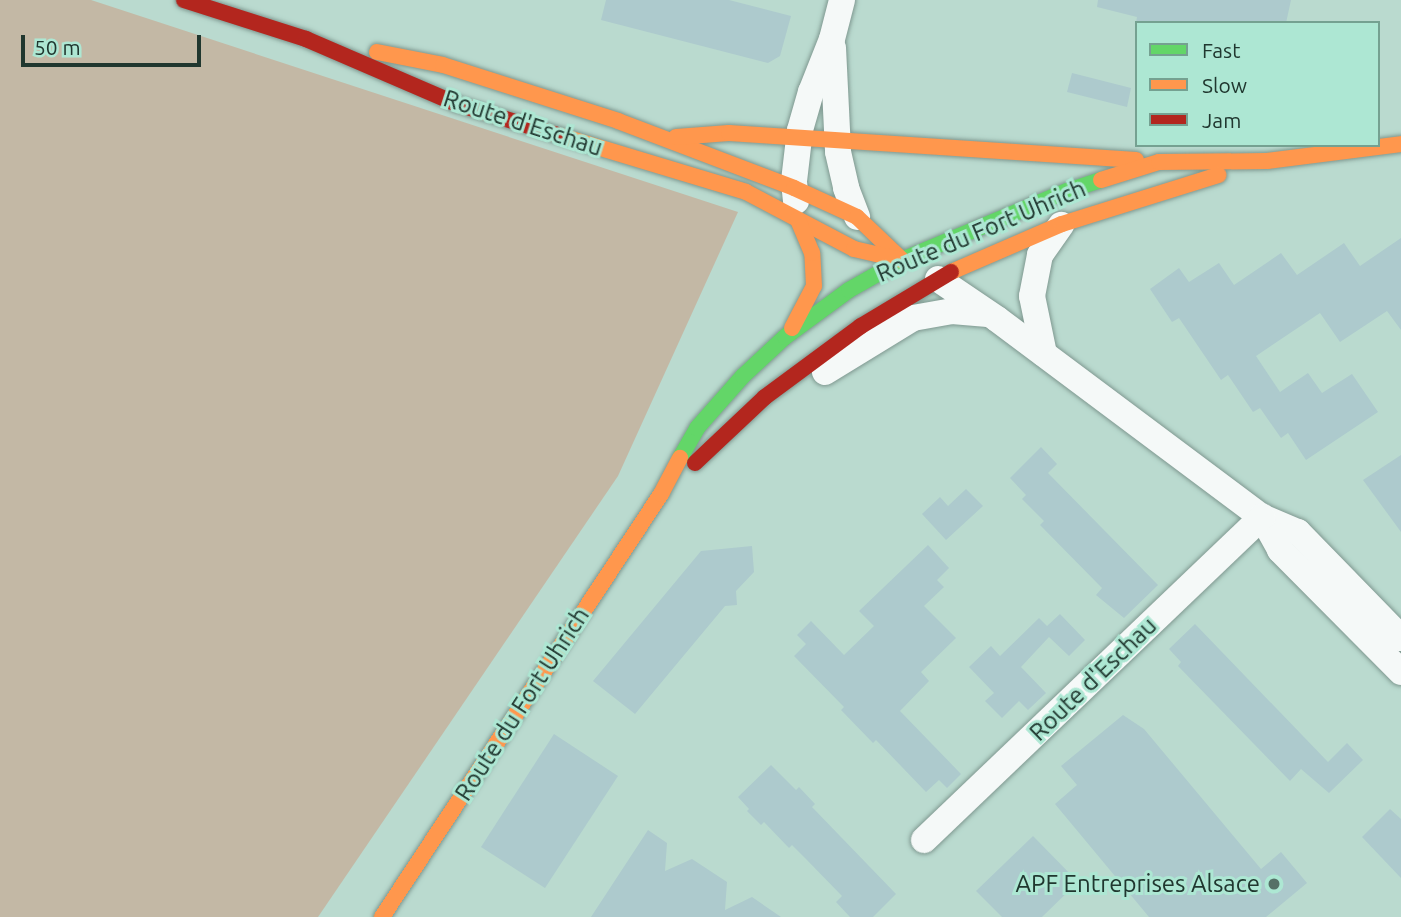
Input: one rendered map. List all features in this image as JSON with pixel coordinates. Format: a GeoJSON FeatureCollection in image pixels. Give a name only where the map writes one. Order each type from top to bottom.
{"type":"FeatureCollection","features":[{"type":"Feature","properties":{"kind":"main road","name":"Route d'Eschau"},"geometry":{"type":"LineString","coordinates":[[184,0],[306,39],[457,104],[746,192],[854,249],[902,260],[938,279]]}},
{"type":"Feature","properties":{"kind":"main road","name":"Route d'Eschau"},"geometry":{"type":"LineString","coordinates":[[306,39],[443,65],[667,139],[794,188],[857,217],[902,260]]}},
{"type":"Feature","properties":{"kind":"main road","name":"Route d'Eschau"},"geometry":{"type":"LineString","coordinates":[[667,139],[718,133],[799,139],[838,147],[1159,162]]}},
{"type":"Feature","properties":{"kind":"main road","name":"Route du Fort Uhrich"},"geometry":{"type":"LineString","coordinates":[[1380,147],[1401,144]]}},
{"type":"Feature","properties":{"kind":"main road","name":"Route du Fort Uhrich"},"geometry":{"type":"LineString","coordinates":[[383,916],[662,494],[697,428],[743,376],[785,337],[849,290],[902,260],[1067,191],[1159,162],[1267,161],[1377,147]]}},
{"type":"Feature","properties":{"kind":"main road","name":"Route du Fort Uhrich"},"geometry":{"type":"LineString","coordinates":[[662,494],[765,397],[861,326],[938,279],[999,249],[1062,224],[1163,190],[1267,161]]}},
{"type":"Feature","properties":{"kind":"main road"},"geometry":{"type":"LineString","coordinates":[[785,337],[808,302],[814,286],[812,253],[798,220]]}},
{"type":"Feature","properties":{"kind":"street"},"geometry":{"type":"LineString","coordinates":[[798,220],[794,188],[799,139],[811,92],[832,39],[842,0]]}},
{"type":"Feature","properties":{"kind":"street","name":"Route d'Eschau"},"geometry":{"type":"LineString","coordinates":[[832,39],[838,147],[846,188],[857,217]]}},
{"type":"Feature","properties":{"kind":"street","name":"Route d'Eschau"},"geometry":{"type":"LineString","coordinates":[[746,192],[775,194],[819,181],[830,172],[838,147]]}},
{"type":"Feature","properties":{"kind":"street"},"geometry":{"type":"LineString","coordinates":[[1044,354],[1032,296],[1035,274],[1040,255],[1062,224]]}},
{"type":"Feature","properties":{"kind":"street","name":"Route d'Eschau"},"geometry":{"type":"LineString","coordinates":[[938,279],[991,314],[1262,517],[1297,533],[1401,638]]}},
{"type":"Feature","properties":{"kind":"street","name":"Route du Fort Uhrich"},"geometry":{"type":"LineString","coordinates":[[765,397],[825,373],[914,318],[951,311],[991,314]]}},
{"type":"Feature","properties":{"kind":"street","name":"Route d'Eschau"},"geometry":{"type":"LineString","coordinates":[[1262,517],[1280,550],[1401,672]]}},
{"type":"Feature","properties":{"kind":"street","name":"Route d'Eschau"},"geometry":{"type":"LineString","coordinates":[[924,840],[1262,517]]}},
{"type":"Feature","properties":{"kind":"shaded area"},"geometry":{"type":"Polygon","coordinates":[[[0,0],[91,0],[738,212],[618,476],[318,917],[0,917],[0,0]]]}},
{"type":"Feature","properties":{"kind":"building"},"geometry":{"type":"Polygon","coordinates":[[[606,0],[729,0],[791,16],[780,56],[768,63],[601,20],[606,0]]]}},
{"type":"Feature","properties":{"kind":"building"},"geometry":{"type":"Polygon","coordinates":[[[1098,0],[1291,0],[1286,21],[1136,21],[1137,17],[1097,7],[1098,0]]]}},
{"type":"Feature","properties":{"kind":"building"},"geometry":{"type":"Polygon","coordinates":[[[1072,73],[1131,88],[1127,107],[1067,92],[1072,73]]]}},
{"type":"Feature","properties":{"kind":"building"},"geometry":{"type":"Polygon","coordinates":[[[1401,238],[1401,330],[1387,311],[1340,342],[1320,313],[1256,356],[1280,392],[1308,373],[1322,393],[1352,374],[1378,412],[1306,460],[1288,433],[1281,438],[1260,408],[1253,412],[1228,375],[1221,380],[1179,318],[1172,322],[1150,289],[1179,268],[1189,282],[1219,263],[1234,285],[1281,253],[1297,275],[1344,243],[1360,266],[1401,238]]]}},
{"type":"Feature","properties":{"kind":"building"},"geometry":{"type":"Polygon","coordinates":[[[1041,447],[1057,464],[1048,473],[1158,585],[1124,618],[1096,595],[1102,588],[1040,525],[1044,521],[1022,499],[1026,495],[1010,478],[1041,447]]]}},
{"type":"Feature","properties":{"kind":"building"},"geometry":{"type":"Polygon","coordinates":[[[1401,455],[1401,532],[1363,480],[1401,455]]]}},
{"type":"Feature","properties":{"kind":"building"},"geometry":{"type":"Polygon","coordinates":[[[966,489],[983,506],[946,540],[922,514],[940,497],[948,506],[966,489]]]}},
{"type":"Feature","properties":{"kind":"building"},"geometry":{"type":"Polygon","coordinates":[[[928,545],[949,568],[937,580],[944,587],[924,606],[956,638],[921,672],[929,681],[900,711],[961,774],[947,788],[939,780],[926,792],[876,740],[873,743],[841,710],[844,707],[794,656],[806,644],[797,635],[811,621],[844,655],[874,626],[859,611],[928,545]]]}},
{"type":"Feature","properties":{"kind":"building"},"geometry":{"type":"Polygon","coordinates":[[[752,546],[754,572],[736,591],[737,605],[725,606],[635,714],[593,681],[701,551],[752,546]]]}},
{"type":"Feature","properties":{"kind":"building"},"geometry":{"type":"Polygon","coordinates":[[[1060,614],[1085,640],[1069,656],[1049,637],[1021,667],[1046,693],[1028,710],[1019,701],[1002,718],[985,701],[994,693],[969,667],[991,646],[1000,656],[1039,618],[1047,626],[1060,614]]]}},
{"type":"Feature","properties":{"kind":"building"},"geometry":{"type":"Polygon","coordinates":[[[1195,624],[1328,762],[1347,743],[1363,760],[1329,793],[1301,769],[1290,781],[1178,666],[1181,662],[1169,649],[1195,624]]]}},
{"type":"Feature","properties":{"kind":"building"},"geometry":{"type":"Polygon","coordinates":[[[1123,715],[1144,729],[1261,869],[1281,852],[1307,883],[1266,917],[1149,917],[1055,804],[1077,785],[1061,766],[1123,715]]]}},
{"type":"Feature","properties":{"kind":"building"},"geometry":{"type":"Polygon","coordinates":[[[554,734],[618,776],[545,888],[481,847],[554,734]]]}},
{"type":"Feature","properties":{"kind":"building"},"geometry":{"type":"Polygon","coordinates":[[[771,765],[796,790],[799,787],[815,804],[812,807],[896,894],[873,917],[850,917],[836,902],[842,896],[792,845],[789,848],[764,822],[761,825],[747,811],[749,809],[738,797],[771,765]]]}},
{"type":"Feature","properties":{"kind":"building"},"geometry":{"type":"Polygon","coordinates":[[[1390,809],[1401,819],[1401,878],[1362,837],[1390,809]]]}},
{"type":"Feature","properties":{"kind":"building"},"geometry":{"type":"Polygon","coordinates":[[[648,830],[667,843],[665,871],[692,859],[727,882],[725,910],[752,897],[781,917],[591,917],[648,830]]]}},
{"type":"Feature","properties":{"kind":"building"},"geometry":{"type":"Polygon","coordinates":[[[1033,836],[1078,882],[1042,917],[1002,917],[976,891],[1033,836]]]}},
{"type":"Feature","properties":{"kind":"traffic: fast"},"geometry":{"type":"LineString","coordinates":[[680,458],[697,428],[743,376],[785,337],[849,290],[902,260],[1067,191],[1101,180]]}},
{"type":"Feature","properties":{"kind":"traffic: slow"},"geometry":{"type":"LineString","coordinates":[[377,52],[443,65],[618,121],[794,188],[857,217],[901,259]]}},
{"type":"Feature","properties":{"kind":"traffic: slow"},"geometry":{"type":"LineString","coordinates":[[676,137],[729,133],[1136,160]]}},
{"type":"Feature","properties":{"kind":"traffic: slow"},"geometry":{"type":"LineString","coordinates":[[561,136],[746,192],[854,249],[902,260]]}},
{"type":"Feature","properties":{"kind":"traffic: slow"},"geometry":{"type":"LineString","coordinates":[[1380,147],[1401,144]]}},
{"type":"Feature","properties":{"kind":"traffic: slow"},"geometry":{"type":"LineString","coordinates":[[1101,180],[1159,162],[1267,161],[1377,147]]}},
{"type":"Feature","properties":{"kind":"traffic: slow"},"geometry":{"type":"LineString","coordinates":[[951,272],[1062,224],[1218,175]]}},
{"type":"Feature","properties":{"kind":"traffic: slow"},"geometry":{"type":"LineString","coordinates":[[792,328],[814,286],[812,253],[798,220]]}},
{"type":"Feature","properties":{"kind":"traffic: slow"},"geometry":{"type":"LineString","coordinates":[[382,917],[661,494],[680,458]]}},
{"type":"Feature","properties":{"kind":"traffic: jam"},"geometry":{"type":"LineString","coordinates":[[184,0],[306,39],[457,104],[561,136]]}},
{"type":"Feature","properties":{"kind":"traffic: jam"},"geometry":{"type":"LineString","coordinates":[[695,463],[765,397],[861,326],[951,272]]}},
{"type":"Feature","properties":{"kind":"place","name":"APF Entreprises Alsace"},"geometry":{"type":"Point","coordinates":[1274,884]}}]}
